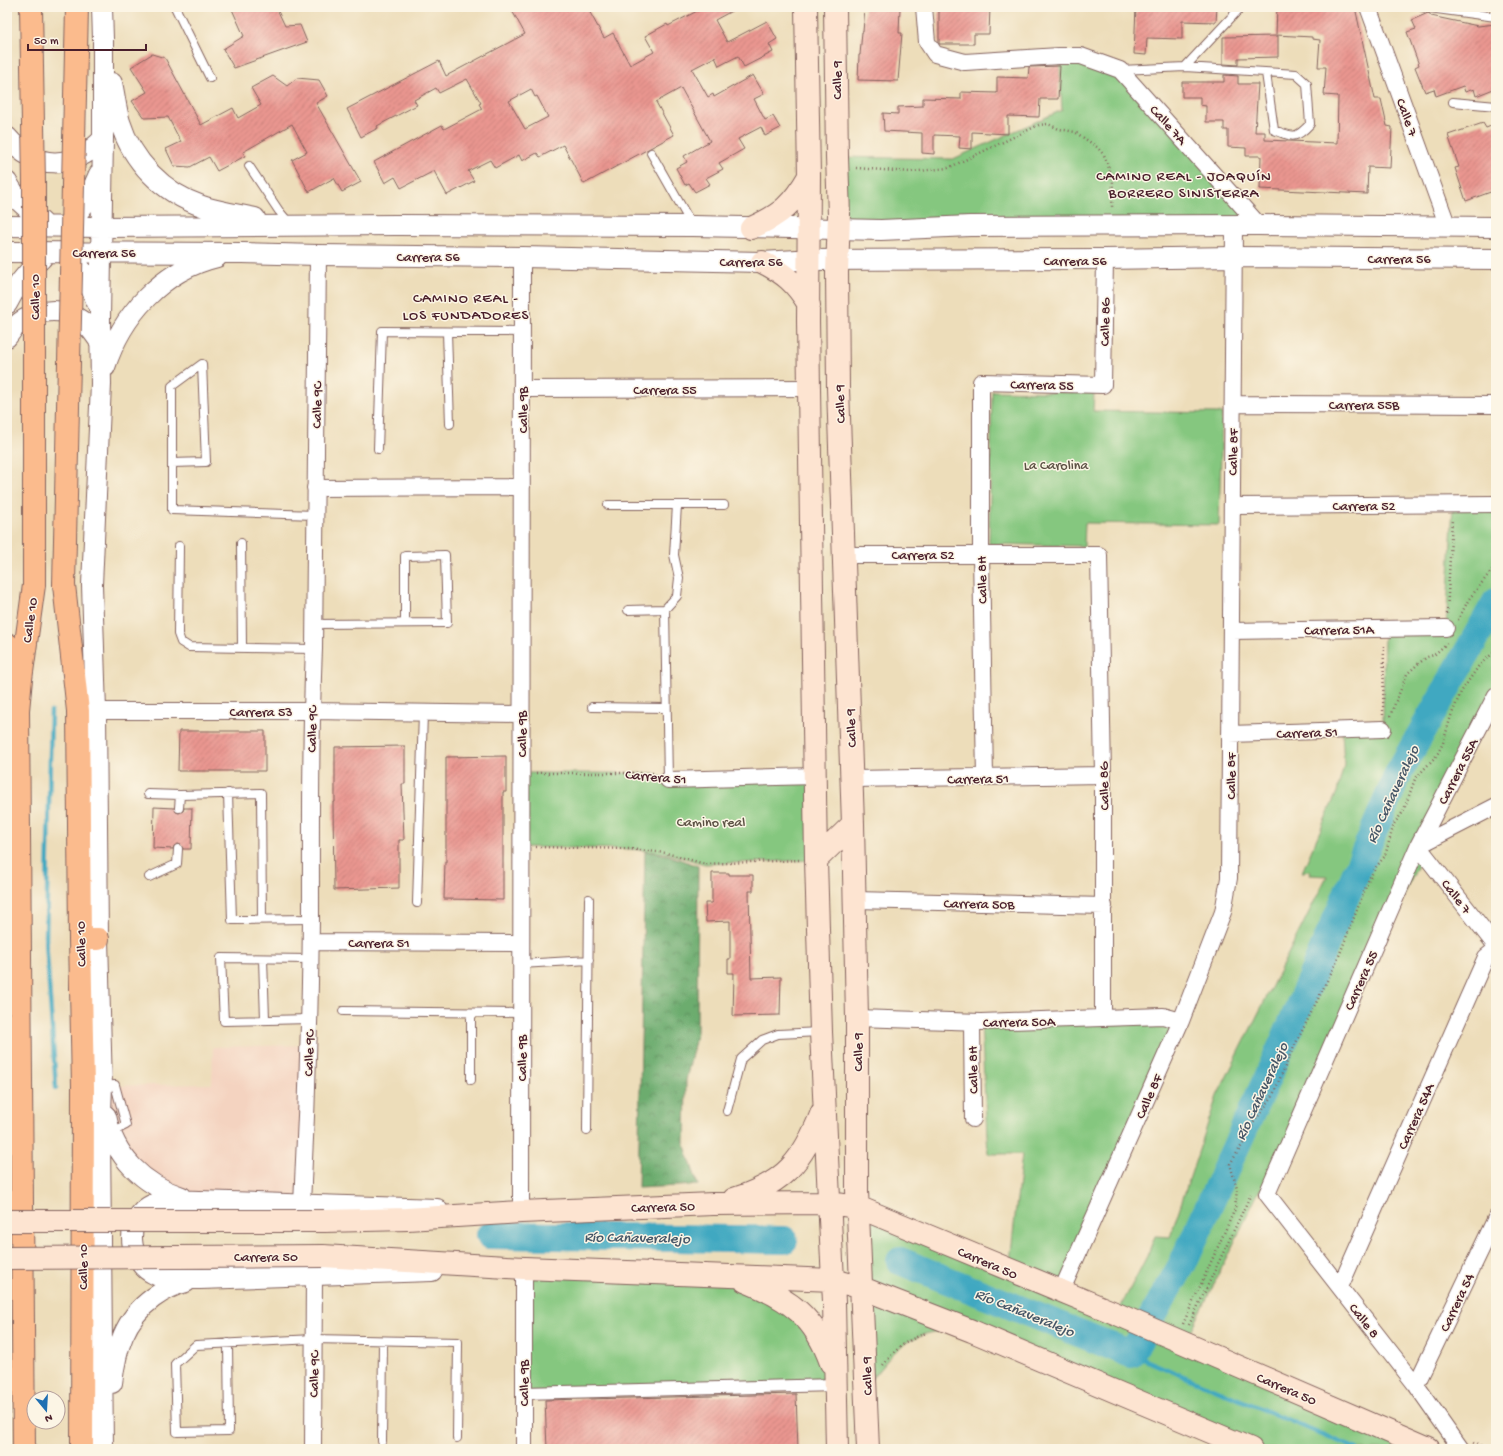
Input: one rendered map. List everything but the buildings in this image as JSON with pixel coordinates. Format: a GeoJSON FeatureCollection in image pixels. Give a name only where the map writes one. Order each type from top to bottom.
{"type":"FeatureCollection","features":[{"type":"Feature","properties":{"kind":"main road","name":"Calle 10"},"geometry":{"type":"LineString","coordinates":[[24,1449],[18,718],[21,679],[34,585],[34,184],[31,7]]}},
{"type":"Feature","properties":{"kind":"main road","name":"Calle 10"},"geometry":{"type":"LineString","coordinates":[[77,7],[64,585],[87,711],[89,939],[83,1087],[82,1449]]}},
{"type":"Feature","properties":{"kind":"main road","name":"Calle 9"},"geometry":{"type":"LineString","coordinates":[[806,7],[809,176],[808,305],[816,860],[821,1032],[838,1448]]}},
{"type":"Feature","properties":{"kind":"main road","name":"Calle 9"},"geometry":{"type":"LineString","coordinates":[[835,7],[838,229],[838,388],[854,824],[858,1215],[868,1449]]}},
{"type":"Feature","properties":{"kind":"main road"},"geometry":{"type":"LineString","coordinates":[[751,228],[770,220],[786,208],[799,193],[809,176]]}},
{"type":"Feature","properties":{"kind":"main road"},"geometry":{"type":"LineString","coordinates":[[762,262],[777,269],[790,279],[800,291],[808,305]]}},
{"type":"Feature","properties":{"kind":"main road"},"geometry":{"type":"LineString","coordinates":[[7,644],[21,679],[7,697]]}},
{"type":"Feature","properties":{"kind":"main road"},"geometry":{"type":"LineString","coordinates":[[813,657],[849,698]]}},
{"type":"Feature","properties":{"kind":"main road"},"geometry":{"type":"LineString","coordinates":[[816,860],[854,824]]}},
{"type":"Feature","properties":{"kind":"main road"},"geometry":{"type":"LineString","coordinates":[[713,1204],[746,1195],[758,1190],[790,1169],[804,1152],[810,1141],[824,1106]]}},
{"type":"Feature","properties":{"kind":"main road","name":"Carrera 50"},"geometry":{"type":"LineString","coordinates":[[7,1221],[324,1221],[407,1219],[521,1212],[713,1204],[829,1210],[858,1215],[1117,1314],[1429,1449]]}},
{"type":"Feature","properties":{"kind":"main road","name":"Carrera 50"},"geometry":{"type":"LineString","coordinates":[[7,1258],[524,1268],[735,1277],[832,1274],[862,1282],[972,1331],[1251,1449]]}},
{"type":"Feature","properties":{"kind":"main road"},"geometry":{"type":"LineString","coordinates":[[735,1277],[770,1291],[798,1311],[813,1326],[824,1344],[831,1363],[836,1385]]}},
{"type":"Feature","properties":{"kind":"street","name":"Calle 10"},"geometry":{"type":"LineString","coordinates":[[87,711],[101,384],[100,318],[103,139],[102,7]]}},
{"type":"Feature","properties":{"kind":"street","name":"Calle 7A"},"geometry":{"type":"LineString","coordinates":[[924,7],[927,42],[935,54],[965,62],[1081,56],[1120,70],[1259,225]]}},
{"type":"Feature","properties":{"kind":"street","name":"Calle 7"},"geometry":{"type":"LineString","coordinates":[[1368,7],[1448,227]]}},
{"type":"Feature","properties":{"kind":"street"},"geometry":{"type":"LineString","coordinates":[[103,39],[117,109],[124,133],[139,159],[154,177],[178,195],[200,205],[292,226]]}},
{"type":"Feature","properties":{"kind":"street"},"geometry":{"type":"LineString","coordinates":[[7,137],[26,155],[40,160],[54,162],[68,161],[81,157],[93,149],[103,139]]}},
{"type":"Feature","properties":{"kind":"street"},"geometry":{"type":"LineString","coordinates":[[7,304],[11,294],[25,274],[57,240],[87,200],[96,181],[102,161]]}},
{"type":"Feature","properties":{"kind":"street"},"geometry":{"type":"LineString","coordinates":[[7,182],[19,201],[57,240],[86,276],[95,296],[100,318]]}},
{"type":"Feature","properties":{"kind":"street","name":"Carrera 56"},"geometry":{"type":"LineString","coordinates":[[7,251],[57,240],[102,227],[693,226],[881,230],[970,226],[1259,225],[1496,227]]}},
{"type":"Feature","properties":{"kind":"street","name":"Calle 8F"},"geometry":{"type":"LineString","coordinates":[[1061,1292],[1181,1021],[1223,912],[1226,898],[1229,878],[1234,226]]}},
{"type":"Feature","properties":{"kind":"street","name":"Carrera 56"},"geometry":{"type":"LineString","coordinates":[[7,227],[101,252],[522,256],[762,262],[808,260],[837,261],[1234,257],[1496,259]]}},
{"type":"Feature","properties":{"kind":"street"},"geometry":{"type":"LineString","coordinates":[[101,384],[104,370],[114,342],[129,317],[149,294],[173,276],[193,266],[214,258],[244,253]]}},
{"type":"Feature","properties":{"kind":"street","name":"Calle 9C"},"geometry":{"type":"LineString","coordinates":[[302,1204],[311,942],[311,711],[314,649],[318,255]]}},
{"type":"Feature","properties":{"kind":"street","name":"Calle 9B"},"geometry":{"type":"LineString","coordinates":[[521,1212],[520,943],[522,256]]}},
{"type":"Feature","properties":{"kind":"street","name":"Calle 8G"},"geometry":{"type":"LineString","coordinates":[[1103,385],[1105,259]]}},
{"type":"Feature","properties":{"kind":"street"},"geometry":{"type":"LineString","coordinates":[[7,337],[11,330],[25,318],[42,312],[60,311],[76,317],[90,328],[100,342]]}},
{"type":"Feature","properties":{"kind":"street","name":"Carrera 55"},"geometry":{"type":"LineString","coordinates":[[981,382],[1103,385]]}},
{"type":"Feature","properties":{"kind":"street","name":"Calle 8H"},"geometry":{"type":"LineString","coordinates":[[981,382],[981,554],[985,778]]}},
{"type":"Feature","properties":{"kind":"street","name":"Carrera 55"},"geometry":{"type":"LineString","coordinates":[[522,389],[809,388]]}},
{"type":"Feature","properties":{"kind":"street","name":"Carrera 55B"},"geometry":{"type":"LineString","coordinates":[[1233,404],[1496,405]]}},
{"type":"Feature","properties":{"kind":"street"},"geometry":{"type":"LineString","coordinates":[[315,488],[522,487]]}},
{"type":"Feature","properties":{"kind":"street","name":"Carrera 52"},"geometry":{"type":"LineString","coordinates":[[1232,506],[1496,504]]}},
{"type":"Feature","properties":{"kind":"street","name":"Carrera 52"},"geometry":{"type":"LineString","coordinates":[[844,555],[1099,555]]}},
{"type":"Feature","properties":{"kind":"street","name":"Calle 8G"},"geometry":{"type":"LineString","coordinates":[[1099,555],[1103,776],[1103,1018]]}},
{"type":"Feature","properties":{"kind":"street","name":"Carrera 51A"},"geometry":{"type":"LineString","coordinates":[[1231,631],[1384,628],[1451,630]]}},
{"type":"Feature","properties":{"kind":"street","name":"Carrera 55A"},"geometry":{"type":"LineString","coordinates":[[1418,846],[1496,695]]}},
{"type":"Feature","properties":{"kind":"street","name":"Carrera 53"},"geometry":{"type":"LineString","coordinates":[[87,711],[311,711],[521,714]]}},
{"type":"Feature","properties":{"kind":"street","name":"Carrera 51"},"geometry":{"type":"LineString","coordinates":[[1230,734],[1383,729]]}},
{"type":"Feature","properties":{"kind":"street","name":"Carrera 51"},"geometry":{"type":"LineString","coordinates":[[668,780],[815,776]]}},
{"type":"Feature","properties":{"kind":"street","name":"Carrera 51"},"geometry":{"type":"LineString","coordinates":[[852,779],[1103,776]]}},
{"type":"Feature","properties":{"kind":"street"},"geometry":{"type":"LineString","coordinates":[[1418,846],[1496,806]]}},
{"type":"Feature","properties":{"kind":"street","name":"Calle 7"},"geometry":{"type":"LineString","coordinates":[[1418,846],[1496,948]]}},
{"type":"Feature","properties":{"kind":"street","name":"Carrera 55"},"geometry":{"type":"LineString","coordinates":[[1267,1194],[1418,846]]}},
{"type":"Feature","properties":{"kind":"street","name":"Carrera 50B"},"geometry":{"type":"LineString","coordinates":[[855,900],[1104,906]]}},
{"type":"Feature","properties":{"kind":"street","name":"Calle 10"},"geometry":{"type":"LineString","coordinates":[[89,939],[106,1117],[103,1449]]}},
{"type":"Feature","properties":{"kind":"street","name":"Carrera 51"},"geometry":{"type":"LineString","coordinates":[[311,942],[520,943]]}},
{"type":"Feature","properties":{"kind":"street","name":"Carrera 54A"},"geometry":{"type":"LineString","coordinates":[[1340,1287],[1486,957],[1496,948]]}},
{"type":"Feature","properties":{"kind":"street","name":"Carrera 50A"},"geometry":{"type":"LineString","coordinates":[[857,1018],[972,1022],[1163,1016],[1181,1021]]}},
{"type":"Feature","properties":{"kind":"street","name":"Calle 8H"},"geometry":{"type":"LineString","coordinates":[[972,1022],[973,1119]]}},
{"type":"Feature","properties":{"kind":"street"},"geometry":{"type":"LineString","coordinates":[[105,1135],[114,1142],[124,1159],[140,1176],[161,1189],[185,1198],[198,1200]]}},
{"type":"Feature","properties":{"kind":"street","name":"Calle 8"},"geometry":{"type":"LineString","coordinates":[[1267,1194],[1416,1385],[1461,1449]]}},
{"type":"Feature","properties":{"kind":"street"},"geometry":{"type":"LineString","coordinates":[[198,1200],[168,1200],[150,1206],[138,1219],[132,1237],[136,1255],[140,1263],[147,1270],[164,1278],[200,1278]]}},
{"type":"Feature","properties":{"kind":"street","name":"Carrera 50"},"geometry":{"type":"LineString","coordinates":[[198,1200],[521,1212]]}},
{"type":"Feature","properties":{"kind":"street","name":"Carrera 54"},"geometry":{"type":"LineString","coordinates":[[1416,1385],[1496,1218]]}},
{"type":"Feature","properties":{"kind":"street","name":"Calle 9C"},"geometry":{"type":"LineString","coordinates":[[313,1449],[314,1339],[318,1265]]}},
{"type":"Feature","properties":{"kind":"street","name":"Carrera 50"},"geometry":{"type":"LineString","coordinates":[[200,1278],[318,1265]]}},
{"type":"Feature","properties":{"kind":"street","name":"Calle 9B"},"geometry":{"type":"LineString","coordinates":[[524,1268],[524,1449]]}},
{"type":"Feature","properties":{"kind":"street"},"geometry":{"type":"LineString","coordinates":[[103,1449],[115,1360],[126,1327],[138,1310],[161,1292],[172,1286],[200,1278]]}},
{"type":"Feature","properties":{"kind":"street"},"geometry":{"type":"LineString","coordinates":[[523,1393],[836,1385]]}},
{"type":"Feature","properties":{"kind":"lane"},"geometry":{"type":"LineString","coordinates":[[175,7],[210,78]]}},
{"type":"Feature","properties":{"kind":"lane"},"geometry":{"type":"LineString","coordinates":[[1185,67],[1241,7]]}},
{"type":"Feature","properties":{"kind":"lane"},"geometry":{"type":"LineString","coordinates":[[1422,7],[1496,17]]}},
{"type":"Feature","properties":{"kind":"lane"},"geometry":{"type":"LineString","coordinates":[[1120,70],[1185,67],[1266,72],[1296,74],[1307,84],[1310,124],[1300,134],[1290,136],[1274,130],[1266,72]]}},
{"type":"Feature","properties":{"kind":"lane"},"geometry":{"type":"LineString","coordinates":[[1454,102],[1496,106]]}},
{"type":"Feature","properties":{"kind":"lane"},"geometry":{"type":"LineString","coordinates":[[651,153],[693,226]]}},
{"type":"Feature","properties":{"kind":"lane"},"geometry":{"type":"LineString","coordinates":[[249,166],[279,211],[292,226]]}},
{"type":"Feature","properties":{"kind":"lane"},"geometry":{"type":"LineString","coordinates":[[378,448],[382,331],[522,332]]}},
{"type":"Feature","properties":{"kind":"lane"},"geometry":{"type":"LineString","coordinates":[[447,332],[450,424]]}},
{"type":"Feature","properties":{"kind":"lane"},"geometry":{"type":"LineString","coordinates":[[172,463],[206,462],[202,364],[172,386],[172,463],[172,510],[315,515]]}},
{"type":"Feature","properties":{"kind":"lane"},"geometry":{"type":"LineString","coordinates":[[608,505],[724,505]]}},
{"type":"Feature","properties":{"kind":"lane"},"geometry":{"type":"LineString","coordinates":[[668,780],[665,609],[677,596],[679,578],[674,555],[677,505]]}},
{"type":"Feature","properties":{"kind":"lane"},"geometry":{"type":"LineString","coordinates":[[242,543],[242,647]]}},
{"type":"Feature","properties":{"kind":"lane"},"geometry":{"type":"LineString","coordinates":[[179,546],[178,634],[181,642],[189,647],[314,649]]}},
{"type":"Feature","properties":{"kind":"lane"},"geometry":{"type":"LineString","coordinates":[[314,624],[447,623],[445,555],[405,556],[405,623]]}},
{"type":"Feature","properties":{"kind":"lane"},"geometry":{"type":"LineString","coordinates":[[628,610],[665,609]]}},
{"type":"Feature","properties":{"kind":"lane"},"geometry":{"type":"LineString","coordinates":[[592,707],[666,708]]}},
{"type":"Feature","properties":{"kind":"lane"},"geometry":{"type":"LineString","coordinates":[[418,902],[423,713]]}},
{"type":"Feature","properties":{"kind":"lane"},"geometry":{"type":"LineString","coordinates":[[148,794],[180,795],[261,793],[262,919]]}},
{"type":"Feature","properties":{"kind":"lane"},"geometry":{"type":"LineString","coordinates":[[228,794],[232,920],[311,919]]}},
{"type":"Feature","properties":{"kind":"lane"},"geometry":{"type":"LineString","coordinates":[[179,808],[180,795]]}},
{"type":"Feature","properties":{"kind":"lane"},"geometry":{"type":"LineString","coordinates":[[149,877],[177,864],[178,849]]}},
{"type":"Feature","properties":{"kind":"lane"},"geometry":{"type":"LineString","coordinates":[[587,1131],[589,899]]}},
{"type":"Feature","properties":{"kind":"lane"},"geometry":{"type":"LineString","coordinates":[[309,1019],[224,1020],[221,958],[310,959]]}},
{"type":"Feature","properties":{"kind":"lane"},"geometry":{"type":"LineString","coordinates":[[263,959],[265,1019]]}},
{"type":"Feature","properties":{"kind":"lane"},"geometry":{"type":"LineString","coordinates":[[521,964],[589,960]]}},
{"type":"Feature","properties":{"kind":"lane"},"geometry":{"type":"LineString","coordinates":[[343,1011],[471,1014],[521,1013]]}},
{"type":"Feature","properties":{"kind":"lane"},"geometry":{"type":"LineString","coordinates":[[471,1014],[471,1080]]}},
{"type":"Feature","properties":{"kind":"lane"},"geometry":{"type":"LineString","coordinates":[[727,1111],[741,1059],[762,1040],[778,1034],[821,1032]]}},
{"type":"Feature","properties":{"kind":"lane"},"geometry":{"type":"LineString","coordinates":[[228,1343],[229,1431],[177,1432],[175,1364],[196,1345],[228,1343],[314,1339],[458,1342],[457,1438]]}},
{"type":"Feature","properties":{"kind":"lane"},"geometry":{"type":"LineString","coordinates":[[382,1441],[383,1341]]}},
{"type":"Feature","properties":{"kind":"path"},"geometry":{"type":"LineString","coordinates":[[850,168],[910,172],[948,168],[1039,125],[1048,124],[1059,129],[1075,132],[1090,141],[1104,155],[1113,179],[1112,215]]}},
{"type":"Feature","properties":{"kind":"path"},"geometry":{"type":"LineString","coordinates":[[1451,630],[1453,505]]}},
{"type":"Feature","properties":{"kind":"path"},"geometry":{"type":"LineString","coordinates":[[1383,729],[1392,714],[1407,674],[1427,657],[1434,655],[1445,646],[1451,630],[1469,599],[1496,565]]}},
{"type":"Feature","properties":{"kind":"path"},"geometry":{"type":"LineString","coordinates":[[1383,729],[1384,628]]}},
{"type":"Feature","properties":{"kind":"path"},"geometry":{"type":"LineString","coordinates":[[1175,1339],[1235,1209],[1237,1188],[1230,1164],[1246,1139],[1254,1122],[1272,1097],[1290,1055],[1337,961],[1369,879],[1385,856],[1394,824],[1404,812],[1415,779],[1437,754],[1443,743],[1451,716],[1461,692],[1486,659],[1496,651]]}},
{"type":"Feature","properties":{"kind":"path","name":"Carrera 51"},"geometry":{"type":"LineString","coordinates":[[521,773],[654,773],[668,780]]}},
{"type":"Feature","properties":{"kind":"path"},"geometry":{"type":"LineString","coordinates":[[521,847],[630,849],[666,853],[705,864],[816,860]]}},
{"type":"Feature","properties":{"kind":"path"},"geometry":{"type":"LineString","coordinates":[[866,1386],[896,1350],[912,1338],[932,1331]]}},
{"type":"Feature","properties":{"kind":"shaded area"},"geometry":{"type":"Polygon","coordinates":[[[308,1045],[302,1204],[198,1200],[131,1167],[102,1086],[212,1084],[213,1047],[308,1045]]]}},
{"type":"Feature","properties":{"kind":"green space"},"geometry":{"type":"Polygon","coordinates":[[[1059,56],[1120,70],[1259,225],[838,229],[837,157],[953,159],[1062,110],[1059,56]]]}},
{"type":"Feature","properties":{"kind":"green space","name":"La Carolina"},"geometry":{"type":"Polygon","coordinates":[[[992,391],[1094,393],[1093,411],[1222,413],[1219,525],[1085,523],[1084,546],[989,544],[992,391]]]}},
{"type":"Feature","properties":{"kind":"green space"},"geometry":{"type":"Polygon","coordinates":[[[1496,504],[1496,695],[1267,1194],[1260,1189],[1185,1344],[1429,1449],[1251,1449],[952,1329],[935,1331],[911,1340],[893,1354],[866,1386],[858,1207],[1009,1270],[1022,1154],[988,1154],[981,1022],[1181,1021],[1061,1292],[1117,1314],[1147,1256],[1155,1236],[1170,1237],[1217,1096],[1327,876],[1310,875],[1311,871],[1302,872],[1337,792],[1344,765],[1342,731],[1383,729],[1384,628],[1446,627],[1453,505],[1496,504]]]}},
{"type":"Feature","properties":{"kind":"green space","name":"Camino real"},"geometry":{"type":"Polygon","coordinates":[[[521,773],[654,773],[668,780],[815,776],[816,860],[705,864],[666,853],[630,849],[521,847],[521,773]]]}},
{"type":"Feature","properties":{"kind":"green space"},"geometry":{"type":"Polygon","coordinates":[[[645,851],[668,855],[698,866],[697,1032],[686,1080],[685,1146],[698,1185],[638,1188],[645,851]]]}},
{"type":"Feature","properties":{"kind":"green space"},"geometry":{"type":"Polygon","coordinates":[[[524,1268],[735,1277],[789,1304],[836,1385],[523,1393],[524,1268]]]}},
{"type":"Feature","properties":{"kind":"waterway","name":"Río Cañaveralejo"},"geometry":{"type":"LineString","coordinates":[[900,1261],[1131,1354],[1183,1263],[1288,1032],[1399,772],[1496,602]]}},
{"type":"Feature","properties":{"kind":"waterway"},"geometry":{"type":"LineString","coordinates":[[51,711],[46,940],[56,1088]]}},
{"type":"Feature","properties":{"kind":"waterway","name":"Río Cañaveralejo"},"geometry":{"type":"LineString","coordinates":[[490,1235],[784,1240]]}},
{"type":"Feature","properties":{"kind":"waterway"},"geometry":{"type":"LineString","coordinates":[[1131,1354],[1357,1449]]}},
{"type":"Feature","properties":{"kind":"district","name":"CAMINO REAL - JOAQUÍN BORRERO SINISTERRA"},"geometry":{"type":"Point","coordinates":[1184,184]}},
{"type":"Feature","properties":{"kind":"district","name":"CAMINO REAL - LOS FUNDADORES"},"geometry":{"type":"Point","coordinates":[466,306]}}]}
